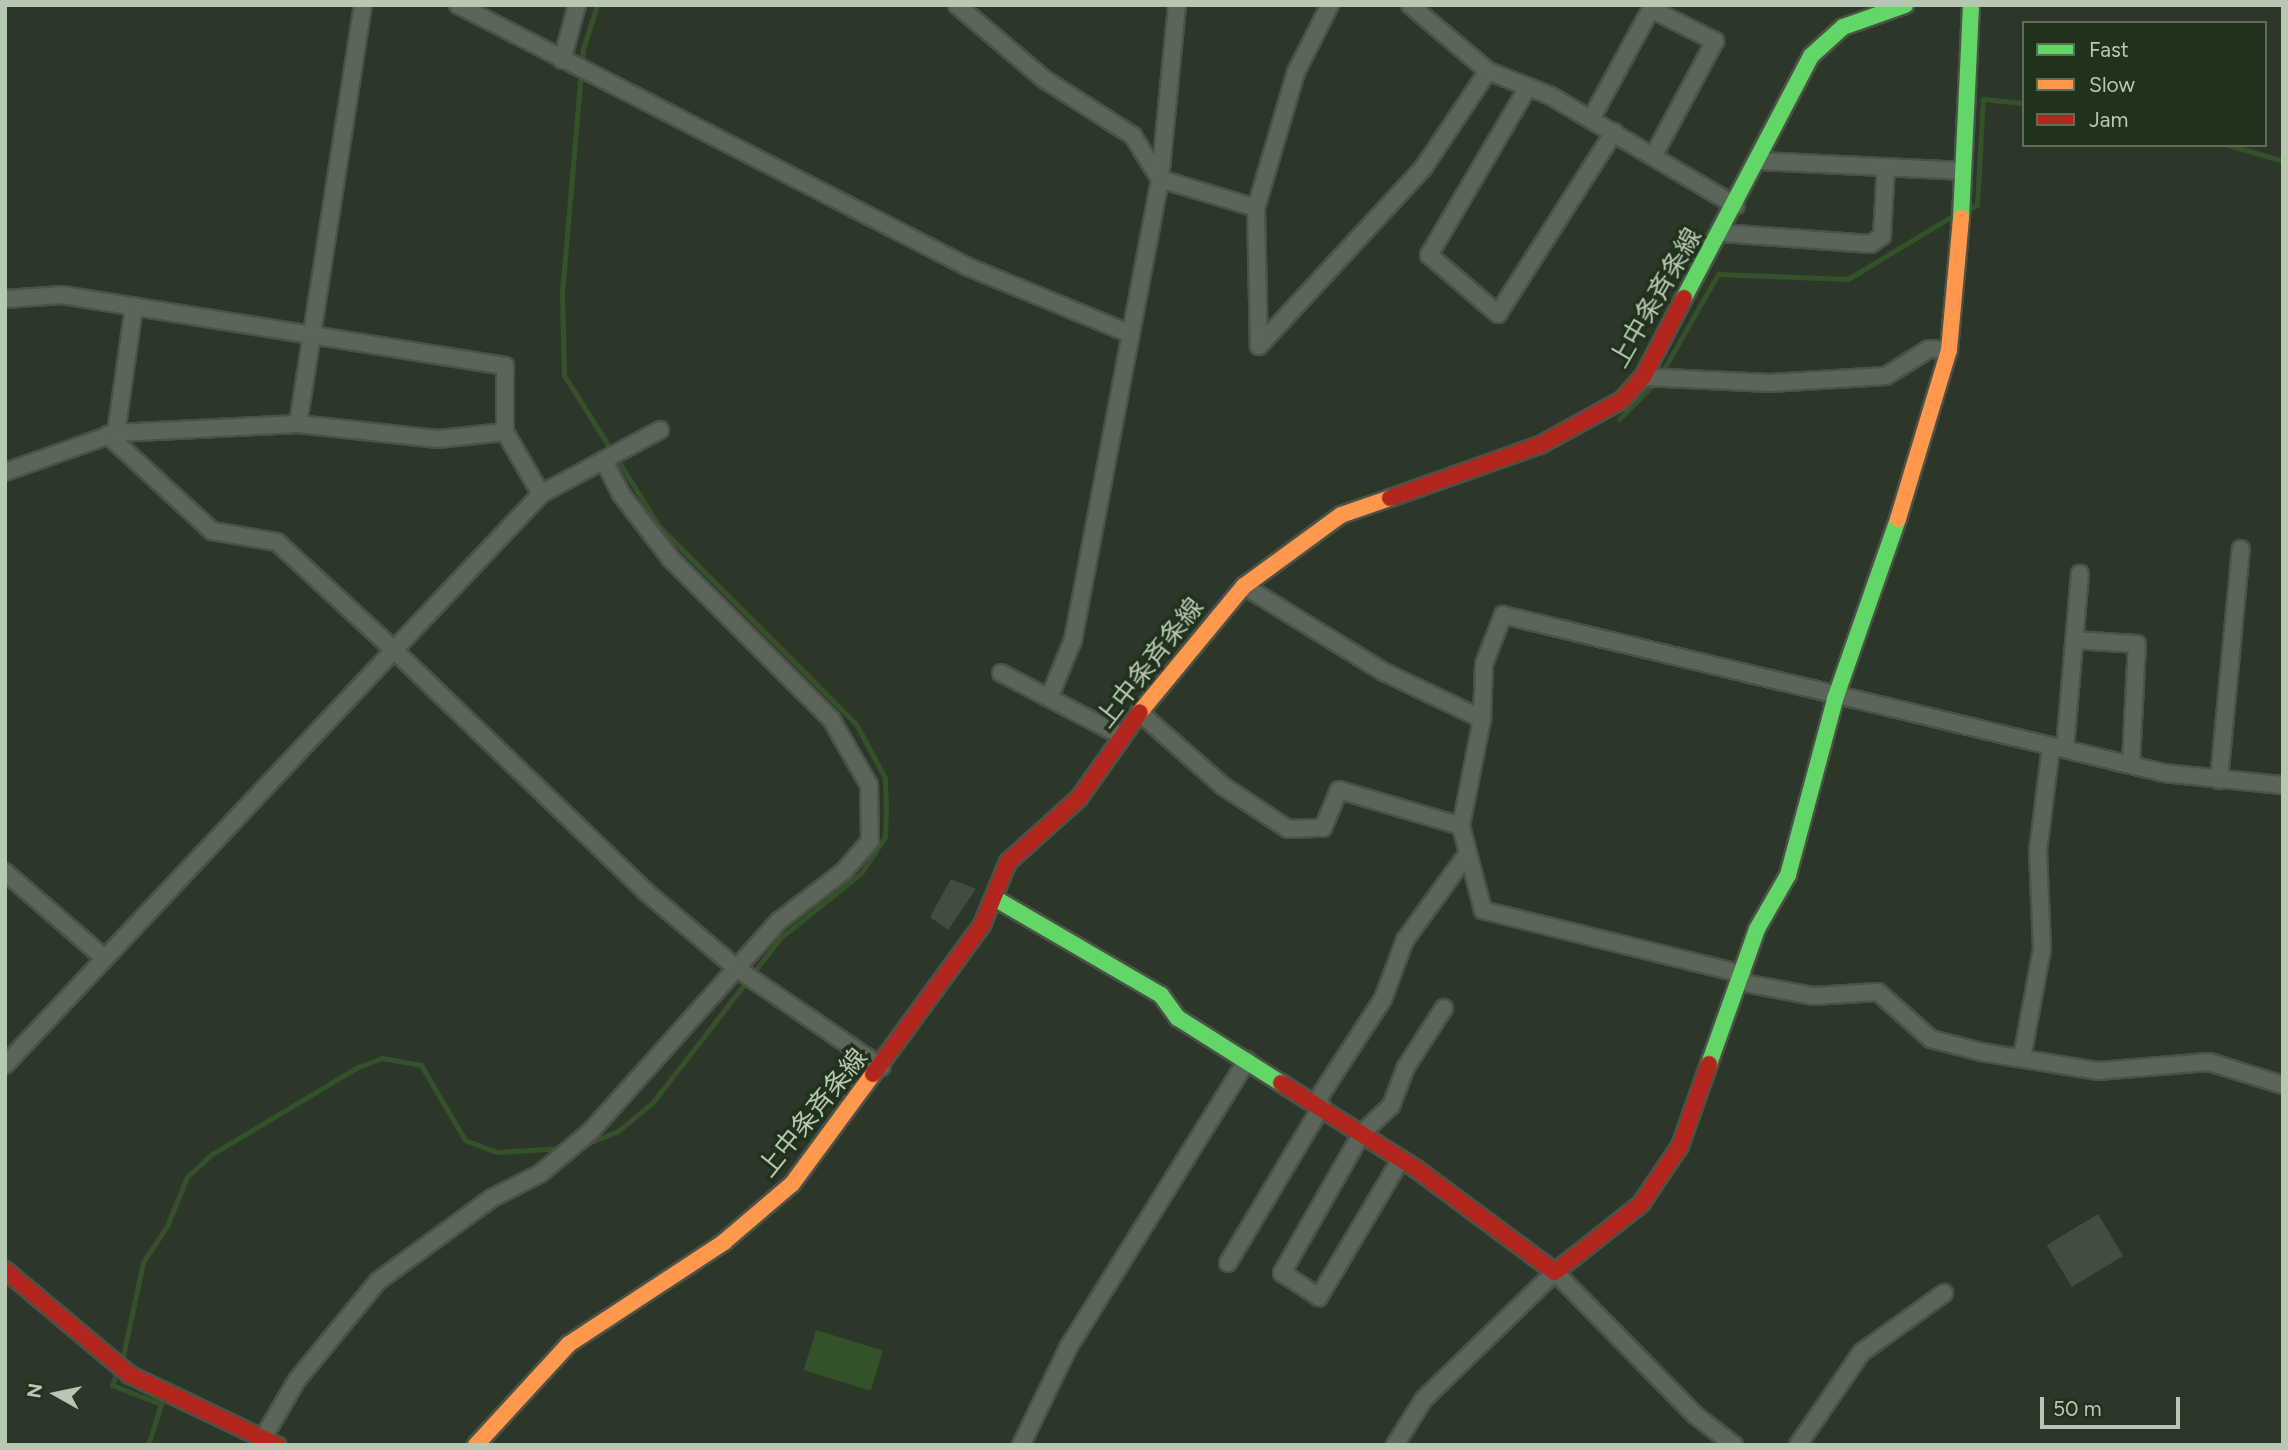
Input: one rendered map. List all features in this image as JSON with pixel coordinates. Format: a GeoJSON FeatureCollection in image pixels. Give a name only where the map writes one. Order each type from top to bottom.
{"type":"FeatureCollection","features":[{"type":"Feature","properties":{"kind":"main road","name":"上中条斉条線"},"geometry":{"type":"LineString","coordinates":[[476,1445],[569,1343],[762,1212],[820,1150],[881,1067],[996,899],[1008,862],[1079,798],[1139,712],[1244,586],[1341,515],[1576,429],[1613,407],[1643,377],[1825,40],[1843,27],[1905,5]]}},
{"type":"Feature","properties":{"kind":"main road"},"geometry":{"type":"LineString","coordinates":[[996,899],[1161,995],[1178,1018],[1319,1104],[1401,1159],[1555,1272],[1641,1203],[1680,1146],[1756,929],[1788,875],[1835,699],[1925,442],[1949,350],[1962,171],[1970,5]]}},
{"type":"Feature","properties":{"kind":"main road"},"geometry":{"type":"LineString","coordinates":[[5,1270],[130,1375],[270,1441]]}},
{"type":"Feature","properties":{"kind":"street"},"geometry":{"type":"LineString","coordinates":[[298,424],[363,5]]}},
{"type":"Feature","properties":{"kind":"street"},"geometry":{"type":"LineString","coordinates":[[458,5],[968,267],[1128,333]]}},
{"type":"Feature","properties":{"kind":"street"},"geometry":{"type":"LineString","coordinates":[[562,60],[577,5]]}},
{"type":"Feature","properties":{"kind":"street"},"geometry":{"type":"LineString","coordinates":[[957,5],[1044,79],[1133,136],[1160,179],[1256,208]]}},
{"type":"Feature","properties":{"kind":"street"},"geometry":{"type":"LineString","coordinates":[[1050,696],[1073,640],[1128,333],[1160,179],[1177,5]]}},
{"type":"Feature","properties":{"kind":"street"},"geometry":{"type":"LineString","coordinates":[[1330,5],[1296,72],[1256,208],[1259,346],[1424,167],[1488,71]]}},
{"type":"Feature","properties":{"kind":"street"},"geometry":{"type":"LineString","coordinates":[[1410,5],[1488,71],[1528,87],[1591,119],[1736,206]]}},
{"type":"Feature","properties":{"kind":"street"},"geometry":{"type":"LineString","coordinates":[[1591,119],[1651,9],[1715,41],[1654,155]]}},
{"type":"Feature","properties":{"kind":"street"},"geometry":{"type":"LineString","coordinates":[[1528,87],[1429,255],[1497,314],[1614,132]]}},
{"type":"Feature","properties":{"kind":"street"},"geometry":{"type":"LineString","coordinates":[[1758,161],[1962,171]]}},
{"type":"Feature","properties":{"kind":"street"},"geometry":{"type":"LineString","coordinates":[[1721,233],[1871,244],[1882,236],[1886,167]]}},
{"type":"Feature","properties":{"kind":"street"},"geometry":{"type":"LineString","coordinates":[[5,299],[62,295],[313,333],[505,366],[505,432],[541,494]]}},
{"type":"Feature","properties":{"kind":"street"},"geometry":{"type":"LineString","coordinates":[[112,434],[134,306]]}},
{"type":"Feature","properties":{"kind":"street"},"geometry":{"type":"LineString","coordinates":[[1643,377],[1770,383],[1886,376],[1928,349],[1949,350]]}},
{"type":"Feature","properties":{"kind":"street"},"geometry":{"type":"LineString","coordinates":[[5,472],[112,434],[298,424],[438,439],[505,432]]}},
{"type":"Feature","properties":{"kind":"street"},"geometry":{"type":"LineString","coordinates":[[5,1065],[103,957],[541,494],[660,430]]}},
{"type":"Feature","properties":{"kind":"street"},"geometry":{"type":"LineString","coordinates":[[112,434],[212,531],[277,542],[736,968],[881,1067]]}},
{"type":"Feature","properties":{"kind":"street"},"geometry":{"type":"LineString","coordinates":[[270,1441],[297,1380],[378,1281],[492,1198],[541,1173],[591,1131],[779,921],[844,871],[870,841],[869,785],[831,719],[671,559],[621,494],[604,460]]}},
{"type":"Feature","properties":{"kind":"street"},"geometry":{"type":"LineString","coordinates":[[2219,779],[2241,549]]}},
{"type":"Feature","properties":{"kind":"street"},"geometry":{"type":"LineString","coordinates":[[2022,1057],[2042,949],[2038,851],[2058,747],[2074,640],[2080,574]]}},
{"type":"Feature","properties":{"kind":"street"},"geometry":{"type":"LineString","coordinates":[[1244,586],[1384,673],[1482,719]]}},
{"type":"Feature","properties":{"kind":"street"},"geometry":{"type":"LineString","coordinates":[[2283,785],[2219,779],[2132,764],[1835,699],[1503,615],[1484,664],[1482,719],[1461,826],[1465,858],[1483,910],[1492,914],[1813,996],[1878,992],[1931,1039],[2098,1071],[2209,1062],[2283,1085]]}},
{"type":"Feature","properties":{"kind":"street"},"geometry":{"type":"LineString","coordinates":[[2074,640],[2137,644],[2132,764]]}},
{"type":"Feature","properties":{"kind":"street"},"geometry":{"type":"LineString","coordinates":[[1001,673],[1050,696],[1122,736]]}},
{"type":"Feature","properties":{"kind":"street"},"geometry":{"type":"LineString","coordinates":[[1139,712],[1223,786],[1288,829],[1323,828],[1339,790],[1461,826]]}},
{"type":"Feature","properties":{"kind":"street"},"geometry":{"type":"LineString","coordinates":[[1228,1263],[1383,999],[1405,940],[1465,858]]}},
{"type":"Feature","properties":{"kind":"street"},"geometry":{"type":"LineString","coordinates":[[5,872],[12,871],[103,957]]}},
{"type":"Feature","properties":{"kind":"street"},"geometry":{"type":"LineString","coordinates":[[1401,1159],[1319,1297],[1282,1273],[1362,1133],[1391,1106],[1444,1008]]}},
{"type":"Feature","properties":{"kind":"street"},"geometry":{"type":"LineString","coordinates":[[1021,1445],[1069,1348],[1247,1060]]}},
{"type":"Feature","properties":{"kind":"street"},"geometry":{"type":"LineString","coordinates":[[1395,1445],[1424,1399],[1555,1272],[1695,1415],[1734,1445]]}},
{"type":"Feature","properties":{"kind":"street"},"geometry":{"type":"LineString","coordinates":[[1798,1445],[1862,1352],[1944,1293]]}},
{"type":"Feature","properties":{"kind":"shaded area"},"geometry":{"type":"Polygon","coordinates":[[[816,1330],[883,1350],[871,1391],[804,1370],[816,1330]]]}},
{"type":"Feature","properties":{"kind":"building"},"geometry":{"type":"Polygon","coordinates":[[[951,879],[976,889],[948,930],[930,917],[951,879]]]}},
{"type":"Feature","properties":{"kind":"building"},"geometry":{"type":"Polygon","coordinates":[[[2098,1214],[2123,1256],[2072,1287],[2047,1245],[2098,1214]]]}},
{"type":"Feature","properties":{"kind":"waterway"},"geometry":{"type":"LineString","coordinates":[[574,1149],[618,1131],[653,1102],[780,938],[861,873],[885,837],[886,810],[885,778],[856,724],[659,526],[564,375],[562,293],[583,49],[597,5]]}},
{"type":"Feature","properties":{"kind":"waterway"},"geometry":{"type":"LineString","coordinates":[[1966,210],[1977,205],[1983,99],[2022,103]]}},
{"type":"Feature","properties":{"kind":"waterway"},"geometry":{"type":"LineString","coordinates":[[2235,147],[2283,161]]}},
{"type":"Feature","properties":{"kind":"waterway"},"geometry":{"type":"LineString","coordinates":[[1661,374],[1718,274],[1848,279],[1954,215]]}},
{"type":"Feature","properties":{"kind":"waterway"},"geometry":{"type":"LineString","coordinates":[[1619,419],[1656,382]]}},
{"type":"Feature","properties":{"kind":"waterway"},"geometry":{"type":"LineString","coordinates":[[122,1361],[143,1262],[167,1226],[187,1177],[212,1154],[356,1068],[382,1058],[421,1065],[465,1140],[497,1152],[564,1148]]}},
{"type":"Feature","properties":{"kind":"waterway"},"geometry":{"type":"LineString","coordinates":[[117,1373],[112,1385],[161,1404],[148,1445]]}},
{"type":"Feature","properties":{"kind":"traffic: fast"},"geometry":{"type":"LineString","coordinates":[[1684,298],[1811,56],[1843,27],[1905,5]]}},
{"type":"Feature","properties":{"kind":"traffic: fast"},"geometry":{"type":"LineString","coordinates":[[1961,218],[1971,5]]}},
{"type":"Feature","properties":{"kind":"traffic: fast"},"geometry":{"type":"LineString","coordinates":[[1709,1064],[1757,929],[1788,875],[1835,699],[1898,519]]}},
{"type":"Feature","properties":{"kind":"traffic: fast"},"geometry":{"type":"LineString","coordinates":[[996,899],[1161,995],[1178,1018],[1281,1083]]}},
{"type":"Feature","properties":{"kind":"traffic: slow"},"geometry":{"type":"LineString","coordinates":[[1898,519],[1949,350],[1961,218]]}},
{"type":"Feature","properties":{"kind":"traffic: slow"},"geometry":{"type":"LineString","coordinates":[[1140,712],[1244,586],[1341,515],[1390,498]]}},
{"type":"Feature","properties":{"kind":"traffic: slow"},"geometry":{"type":"LineString","coordinates":[[476,1445],[569,1344],[724,1242],[792,1184],[873,1074]]}},
{"type":"Feature","properties":{"kind":"traffic: jam"},"geometry":{"type":"LineString","coordinates":[[1390,498],[1540,445],[1622,400],[1643,377],[1684,298]]}},
{"type":"Feature","properties":{"kind":"traffic: jam"},"geometry":{"type":"LineString","coordinates":[[873,1074],[982,925],[1008,862],[1079,798],[1140,712]]}},
{"type":"Feature","properties":{"kind":"traffic: jam"},"geometry":{"type":"LineString","coordinates":[[1281,1083],[1415,1168],[1555,1272],[1641,1204],[1680,1146],[1709,1064]]}},
{"type":"Feature","properties":{"kind":"traffic: jam"},"geometry":{"type":"LineString","coordinates":[[5,1270],[130,1375],[277,1445]]}}]}
